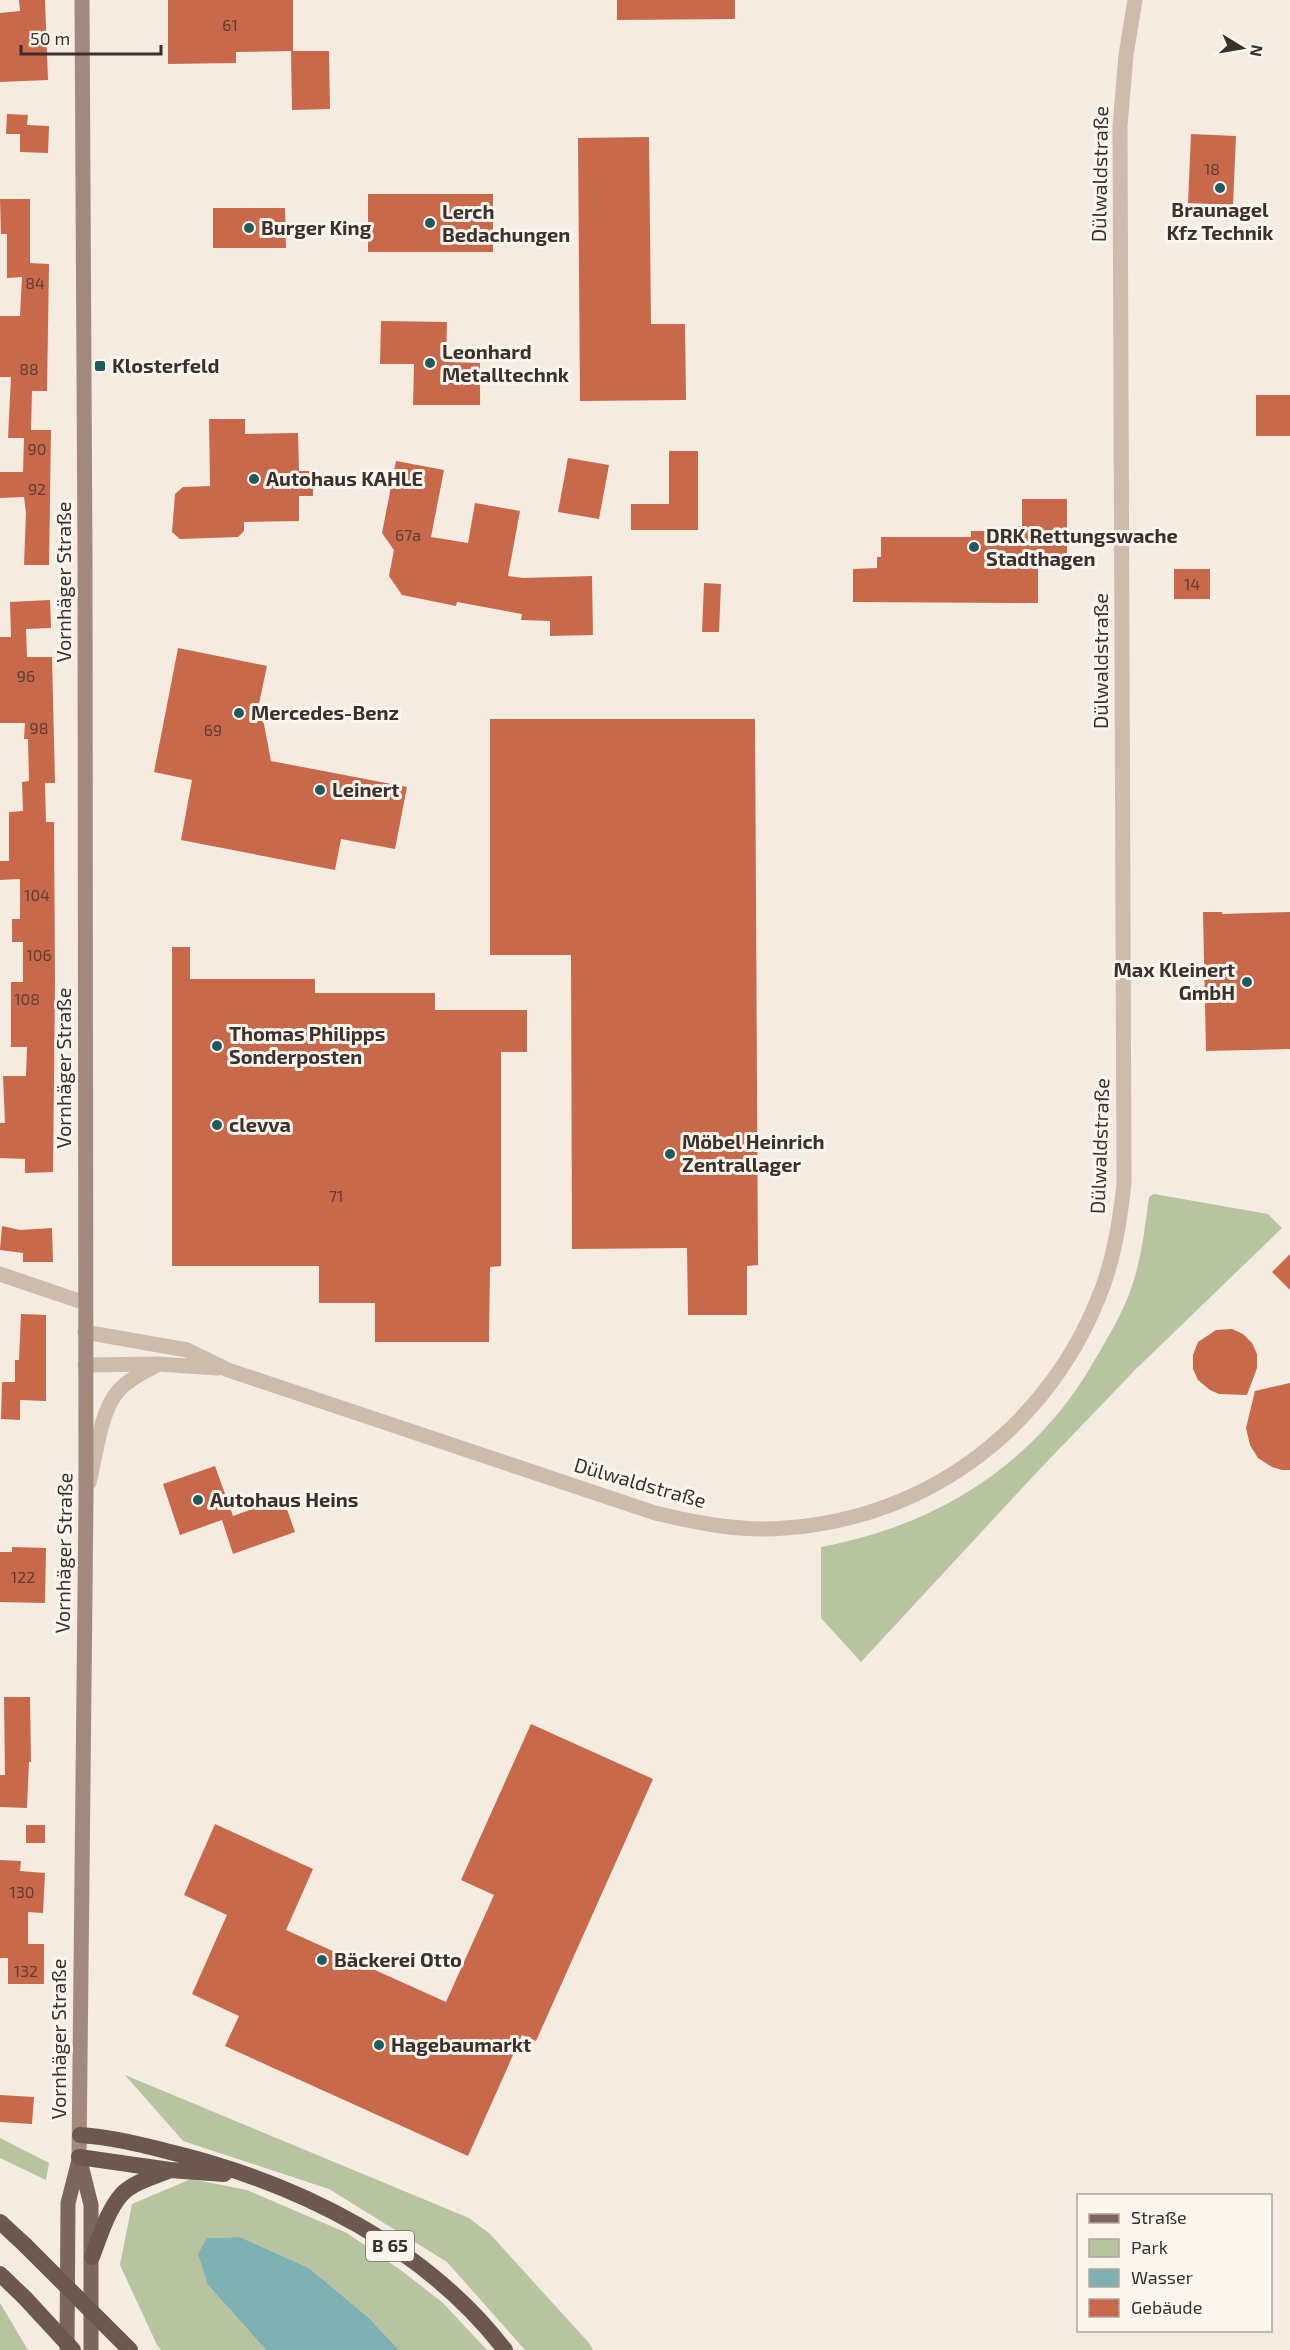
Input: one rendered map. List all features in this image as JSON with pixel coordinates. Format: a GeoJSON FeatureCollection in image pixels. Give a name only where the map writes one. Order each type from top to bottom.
{"type":"FeatureCollection","features":[{"type":"Feature","properties":{"kind":"highway","name":"B 65"},"geometry":{"type":"LineString","coordinates":[[80,2135],[100,2136],[141,2144],[205,2160],[297,2194],[354,2221],[452,2293],[505,2350]]}},
{"type":"Feature","properties":{"kind":"highway","name":"B 65"},"geometry":{"type":"LineString","coordinates":[[80,2157],[170,2170],[252,2176]]}},
{"type":"Feature","properties":{"kind":"highway","name":"B 65"},"geometry":{"type":"LineString","coordinates":[[92,2257],[107,2217],[123,2194],[140,2181],[170,2170]]}},
{"type":"Feature","properties":{"kind":"highway"},"geometry":{"type":"LineString","coordinates":[[0,2222],[130,2350]]}},
{"type":"Feature","properties":{"kind":"highway"},"geometry":{"type":"LineString","coordinates":[[0,2274],[73,2350]]}},
{"type":"Feature","properties":{"kind":"main road","name":"Vornhäger Straße"},"geometry":{"type":"LineString","coordinates":[[80,2157],[86,1498],[86,654],[82,0]]}},
{"type":"Feature","properties":{"kind":"main road","name":"B 65"},"geometry":{"type":"LineString","coordinates":[[80,2157],[91,2205],[91,2350]]}},
{"type":"Feature","properties":{"kind":"main road"},"geometry":{"type":"LineString","coordinates":[[68,2350],[68,2203],[80,2157]]}},
{"type":"Feature","properties":{"kind":"street","name":"Dülwaldstraße"},"geometry":{"type":"LineString","coordinates":[[85,1332],[124,1337],[187,1350],[228,1370],[655,1513],[703,1525],[745,1528],[785,1528],[829,1523],[879,1510],[930,1488],[979,1457],[1021,1421],[1056,1379],[1083,1335],[1104,1286],[1118,1235],[1124,1184],[1120,126],[1126,55],[1135,0]]}},
{"type":"Feature","properties":{"kind":"street"},"geometry":{"type":"LineString","coordinates":[[0,1274],[85,1303]]}},
{"type":"Feature","properties":{"kind":"street"},"geometry":{"type":"LineString","coordinates":[[86,1498],[105,1416],[112,1398],[130,1380],[158,1364]]}},
{"type":"Feature","properties":{"kind":"street","name":"Dülwaldstraße"},"geometry":{"type":"LineString","coordinates":[[85,1365],[158,1364],[228,1370]]}},
{"type":"Feature","properties":{"kind":"green space"},"geometry":{"type":"Polygon","coordinates":[[[1154,1194],[1268,1214],[1282,1228],[1136,1369],[861,1662],[821,1618],[821,1547],[863,1537],[940,1508],[975,1487],[1008,1463],[1039,1435],[1066,1404],[1090,1368],[1119,1316],[1136,1272],[1149,1197],[1154,1194]]]}},
{"type":"Feature","properties":{"kind":"green space"},"geometry":{"type":"Polygon","coordinates":[[[125,2075],[469,2218],[490,2234],[593,2350],[525,2350],[447,2262],[329,2189],[183,2141],[125,2075]]]}},
{"type":"Feature","properties":{"kind":"green space"},"geometry":{"type":"Polygon","coordinates":[[[0,2138],[49,2163],[46,2180],[0,2158],[0,2138]]]}},
{"type":"Feature","properties":{"kind":"green space"},"geometry":{"type":"Polygon","coordinates":[[[191,2179],[247,2190],[347,2233],[443,2303],[487,2350],[399,2350],[368,2317],[309,2268],[240,2237],[207,2238],[208,2285],[266,2350],[161,2350],[120,2265],[132,2204],[191,2179]]]}},
{"type":"Feature","properties":{"kind":"green space"},"geometry":{"type":"Polygon","coordinates":[[[0,2303],[28,2350],[0,2350],[0,2303]]]}},
{"type":"Feature","properties":{"kind":"water"},"geometry":{"type":"Polygon","coordinates":[[[240,2237],[309,2268],[368,2317],[399,2350],[266,2350],[208,2285],[198,2254],[207,2238],[240,2237]]]}},
{"type":"Feature","properties":{"kind":"building"},"geometry":{"type":"Polygon","coordinates":[[[19,0],[45,0],[48,80],[0,82],[0,13],[20,11],[19,0]]]}},
{"type":"Feature","properties":{"kind":"building"},"geometry":{"type":"Polygon","coordinates":[[[168,0],[293,0],[293,51],[329,51],[330,109],[292,110],[291,51],[236,52],[236,63],[168,64],[168,0]]]}},
{"type":"Feature","properties":{"kind":"building"},"geometry":{"type":"Polygon","coordinates":[[[617,0],[735,0],[735,19],[617,20],[617,0]]]}},
{"type":"Feature","properties":{"kind":"building"},"geometry":{"type":"Polygon","coordinates":[[[7,114],[28,115],[27,125],[49,126],[48,153],[20,152],[20,134],[6,134],[7,114]]]}},
{"type":"Feature","properties":{"kind":"building"},"geometry":{"type":"Polygon","coordinates":[[[1191,134],[1236,136],[1233,205],[1188,203],[1191,134]]]}},
{"type":"Feature","properties":{"kind":"building"},"geometry":{"type":"Polygon","coordinates":[[[649,137],[651,324],[685,324],[686,400],[580,401],[578,138],[649,137]]]}},
{"type":"Feature","properties":{"kind":"building","name":"Lerch Bedachungen"},"geometry":{"type":"Polygon","coordinates":[[[368,194],[493,194],[493,252],[368,252],[368,194]]]}},
{"type":"Feature","properties":{"kind":"building"},"geometry":{"type":"Polygon","coordinates":[[[0,199],[30,199],[30,263],[49,264],[47,391],[32,391],[31,430],[51,430],[49,565],[24,565],[26,513],[24,497],[0,498],[0,472],[23,472],[24,438],[8,438],[11,377],[0,377],[0,316],[20,316],[22,277],[7,278],[7,234],[1,234],[0,199]]]}},
{"type":"Feature","properties":{"kind":"building","name":"Burger King"},"geometry":{"type":"Polygon","coordinates":[[[213,208],[285,208],[286,248],[213,248],[213,208]]]}},
{"type":"Feature","properties":{"kind":"building","name":"Leonhard Metalltechnk"},"geometry":{"type":"Polygon","coordinates":[[[381,321],[447,322],[446,362],[480,363],[480,405],[413,405],[414,364],[380,364],[381,321]]]}},
{"type":"Feature","properties":{"kind":"building"},"geometry":{"type":"Polygon","coordinates":[[[1256,395],[1290,395],[1290,436],[1256,436],[1256,395]]]}},
{"type":"Feature","properties":{"kind":"building","name":"Autohaus KAHLE"},"geometry":{"type":"Polygon","coordinates":[[[209,419],[245,419],[245,434],[298,433],[299,471],[313,471],[313,496],[299,496],[299,521],[244,522],[244,531],[238,537],[180,539],[172,532],[175,494],[183,487],[210,486],[209,419]]]}},
{"type":"Feature","properties":{"kind":"building"},"geometry":{"type":"Polygon","coordinates":[[[669,451],[698,451],[698,530],[631,530],[631,504],[669,504],[669,451]]]}},
{"type":"Feature","properties":{"kind":"building"},"geometry":{"type":"Polygon","coordinates":[[[568,458],[609,465],[599,519],[558,512],[568,458]]]}},
{"type":"Feature","properties":{"kind":"building"},"geometry":{"type":"Polygon","coordinates":[[[396,461],[444,470],[431,537],[468,543],[475,503],[520,511],[508,576],[523,578],[592,576],[593,635],[550,636],[550,621],[521,620],[522,614],[457,602],[456,606],[402,595],[389,576],[394,550],[382,533],[396,461]]]}},
{"type":"Feature","properties":{"kind":"building","name":"DRK Rettungswache Stadthagen"},"geometry":{"type":"Polygon","coordinates":[[[1022,499],[1067,499],[1067,565],[1038,565],[1038,603],[853,602],[853,569],[877,568],[877,557],[881,557],[881,537],[971,537],[971,531],[1016,531],[1016,526],[1022,526],[1022,499]]]}},
{"type":"Feature","properties":{"kind":"building"},"geometry":{"type":"Polygon","coordinates":[[[1174,569],[1210,569],[1210,599],[1174,599],[1174,569]]]}},
{"type":"Feature","properties":{"kind":"building"},"geometry":{"type":"Polygon","coordinates":[[[704,583],[721,584],[719,632],[702,632],[704,583]]]}},
{"type":"Feature","properties":{"kind":"building"},"geometry":{"type":"Polygon","coordinates":[[[50,600],[51,628],[26,629],[27,657],[52,657],[55,783],[45,783],[46,822],[54,822],[53,1172],[25,1173],[25,1159],[0,1158],[0,1123],[5,1123],[3,1076],[26,1076],[27,1047],[11,1047],[11,982],[23,982],[23,942],[12,942],[12,919],[20,919],[20,879],[0,880],[0,861],[9,861],[9,812],[23,811],[22,782],[29,781],[28,739],[24,739],[25,723],[0,723],[0,637],[11,637],[10,602],[50,600]]]}},
{"type":"Feature","properties":{"kind":"building"},"geometry":{"type":"Polygon","coordinates":[[[178,648],[267,666],[257,713],[262,714],[271,761],[407,787],[395,849],[341,839],[335,870],[181,840],[192,780],[154,772],[178,648]]]}},
{"type":"Feature","properties":{"kind":"building"},"geometry":{"type":"Polygon","coordinates":[[[490,719],[755,719],[758,1265],[747,1266],[747,1315],[688,1315],[687,1248],[572,1249],[571,955],[490,955],[490,719]]]}},
{"type":"Feature","properties":{"kind":"building","name":"Max Kleinert GmbH"},"geometry":{"type":"Polygon","coordinates":[[[1203,912],[1222,912],[1222,914],[1290,912],[1290,1049],[1206,1051],[1203,912]]]}},
{"type":"Feature","properties":{"kind":"building"},"geometry":{"type":"Polygon","coordinates":[[[172,947],[190,947],[190,979],[315,979],[315,993],[435,993],[435,1010],[527,1010],[527,1052],[501,1052],[501,1266],[490,1267],[489,1342],[375,1342],[375,1303],[319,1303],[319,1266],[172,1266],[172,947]]]}},
{"type":"Feature","properties":{"kind":"building"},"geometry":{"type":"Polygon","coordinates":[[[2,1226],[20,1230],[52,1228],[53,1262],[23,1262],[23,1253],[0,1250],[2,1226]]]}},
{"type":"Feature","properties":{"kind":"building"},"geometry":{"type":"Polygon","coordinates":[[[1290,1254],[1290,1290],[1272,1272],[1290,1254]]]}},
{"type":"Feature","properties":{"kind":"building"},"geometry":{"type":"Polygon","coordinates":[[[21,1314],[46,1315],[46,1401],[20,1400],[20,1420],[1,1419],[2,1382],[15,1382],[15,1360],[19,1360],[21,1314]]]}},
{"type":"Feature","properties":{"kind":"building"},"geometry":{"type":"Polygon","coordinates":[[[1232,1329],[1243,1334],[1252,1343],[1257,1354],[1257,1368],[1247,1395],[1219,1394],[1210,1390],[1198,1380],[1193,1369],[1193,1355],[1198,1342],[1216,1330],[1232,1329]]]}},
{"type":"Feature","properties":{"kind":"building"},"geometry":{"type":"Polygon","coordinates":[[[1290,1383],[1290,1470],[1282,1470],[1258,1458],[1250,1445],[1246,1428],[1255,1391],[1290,1383]]]}},
{"type":"Feature","properties":{"kind":"building","name":"Autohaus Heins"},"geometry":{"type":"Polygon","coordinates":[[[215,1466],[233,1516],[180,1535],[163,1484],[215,1466]]]}},
{"type":"Feature","properties":{"kind":"building"},"geometry":{"type":"Polygon","coordinates":[[[283,1498],[295,1532],[233,1554],[222,1520],[283,1498]]]}},
{"type":"Feature","properties":{"kind":"building"},"geometry":{"type":"Polygon","coordinates":[[[12,1547],[46,1548],[45,1603],[0,1602],[0,1552],[12,1552],[12,1547]]]}},
{"type":"Feature","properties":{"kind":"building"},"geometry":{"type":"Polygon","coordinates":[[[4,1697],[30,1697],[31,1762],[29,1762],[27,1808],[0,1807],[0,1775],[5,1775],[4,1697]]]}},
{"type":"Feature","properties":{"kind":"building"},"geometry":{"type":"Polygon","coordinates":[[[531,1724],[653,1779],[536,2041],[522,2035],[468,2156],[225,2046],[239,2016],[192,1994],[227,1915],[184,1895],[215,1824],[313,1869],[286,1930],[446,2002],[494,1895],[461,1880],[531,1724]]]}},
{"type":"Feature","properties":{"kind":"building"},"geometry":{"type":"Polygon","coordinates":[[[26,1825],[45,1825],[45,1843],[26,1843],[26,1825]]]}},
{"type":"Feature","properties":{"kind":"building"},"geometry":{"type":"Polygon","coordinates":[[[0,1860],[21,1861],[20,1871],[45,1873],[43,1913],[28,1912],[28,1944],[44,1944],[44,1984],[8,1984],[8,1958],[0,1958],[0,1860]]]}},
{"type":"Feature","properties":{"kind":"building"},"geometry":{"type":"Polygon","coordinates":[[[0,2095],[34,2097],[32,2124],[0,2122],[0,2095]]]}},
{"type":"Feature","properties":{"kind":"place","name":"Braunagel Kfz Technik"},"geometry":{"type":"Point","coordinates":[1220,188]}},
{"type":"Feature","properties":{"kind":"place","name":"Lerch Bedachungen"},"geometry":{"type":"Point","coordinates":[430,223]}},
{"type":"Feature","properties":{"kind":"place","name":"Burger King"},"geometry":{"type":"Point","coordinates":[249,228]}},
{"type":"Feature","properties":{"kind":"place","name":"Leonhard Metalltechnk"},"geometry":{"type":"Point","coordinates":[430,363]}},
{"type":"Feature","properties":{"kind":"place","name":"Klosterfeld"},"geometry":{"type":"Point","coordinates":[100,366]}},
{"type":"Feature","properties":{"kind":"place","name":"Autohaus KAHLE"},"geometry":{"type":"Point","coordinates":[254,479]}},
{"type":"Feature","properties":{"kind":"place","name":"DRK Rettungswache Stadthagen"},"geometry":{"type":"Point","coordinates":[974,547]}},
{"type":"Feature","properties":{"kind":"place","name":"Mercedes-Benz"},"geometry":{"type":"Point","coordinates":[239,713]}},
{"type":"Feature","properties":{"kind":"place","name":"Leinert"},"geometry":{"type":"Point","coordinates":[320,790]}},
{"type":"Feature","properties":{"kind":"place","name":"Max Kleinert GmbH"},"geometry":{"type":"Point","coordinates":[1247,982]}},
{"type":"Feature","properties":{"kind":"place","name":"Thomas Philipps Sonderposten"},"geometry":{"type":"Point","coordinates":[217,1046]}},
{"type":"Feature","properties":{"kind":"place","name":"clevva"},"geometry":{"type":"Point","coordinates":[217,1125]}},
{"type":"Feature","properties":{"kind":"place","name":"Möbel Heinrich Zentrallager"},"geometry":{"type":"Point","coordinates":[670,1154]}},
{"type":"Feature","properties":{"kind":"place","name":"Autohaus Heins"},"geometry":{"type":"Point","coordinates":[198,1500]}},
{"type":"Feature","properties":{"kind":"place","name":"Bäckerei Otto"},"geometry":{"type":"Point","coordinates":[322,1960]}},
{"type":"Feature","properties":{"kind":"place","name":"Hagebaumarkt"},"geometry":{"type":"Point","coordinates":[379,2045]}}]}
